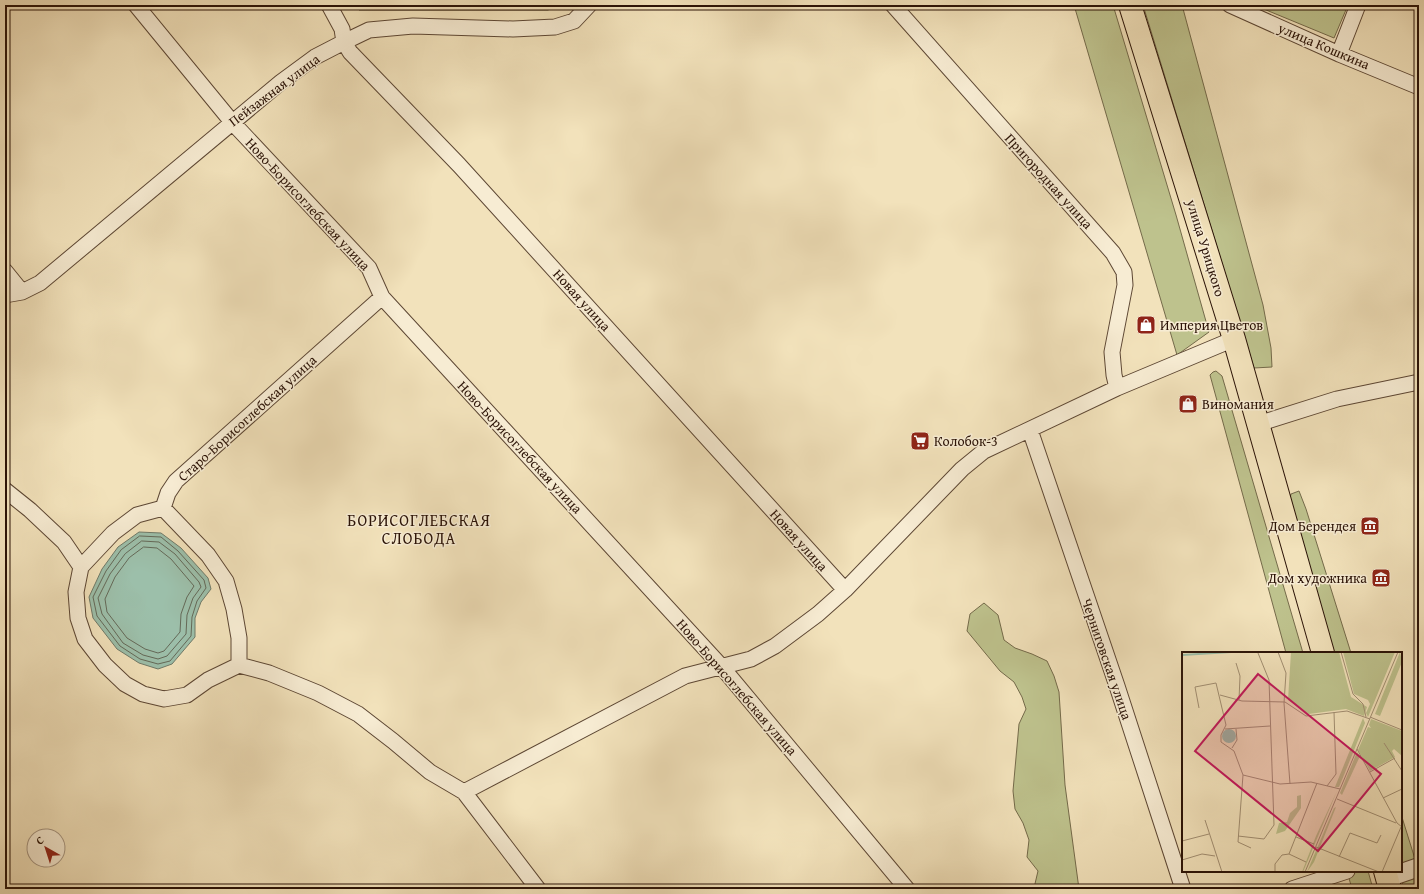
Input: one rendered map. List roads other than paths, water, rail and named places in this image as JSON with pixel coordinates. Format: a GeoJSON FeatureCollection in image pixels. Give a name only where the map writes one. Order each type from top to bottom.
{"type":"FeatureCollection","features":[{"type":"Feature","properties":{"kind":"main road","name":"улица Урицкого"},"geometry":{"type":"LineString","coordinates":[[1130,5],[1234,339],[1323,652]]}},
{"type":"Feature","properties":{"kind":"street","name":"Ново-Борисоглебская улица"},"geometry":{"type":"LineString","coordinates":[[136,5],[232,122],[369,268],[382,297],[721,666],[907,889]]}},
{"type":"Feature","properties":{"kind":"street","name":"Новая улица"},"geometry":{"type":"LineString","coordinates":[[329,5],[342,29],[344,42],[350,52],[459,165],[845,590]]}},
{"type":"Feature","properties":{"kind":"street","name":"Пейзажная улица"},"geometry":{"type":"LineString","coordinates":[[5,295],[22,292],[40,283],[281,82],[315,57],[344,42],[369,30],[413,26],[513,29],[556,27],[574,21],[589,5]]}},
{"type":"Feature","properties":{"kind":"street","name":"Пригородная улица"},"geometry":{"type":"LineString","coordinates":[[893,5],[1113,254],[1124,272],[1124,284],[1112,352],[1117,388]]}},
{"type":"Feature","properties":{"kind":"street","name":"улица Кошкина"},"geometry":{"type":"LineString","coordinates":[[1230,5],[1339,54],[1419,87]]}},
{"type":"Feature","properties":{"kind":"street"},"geometry":{"type":"LineString","coordinates":[[1339,54],[1358,5]]}},
{"type":"Feature","properties":{"kind":"street"},"geometry":{"type":"LineString","coordinates":[[5,271],[22,292]]}},
{"type":"Feature","properties":{"kind":"street","name":"Старо-Борисоглебская улица"},"geometry":{"type":"LineString","coordinates":[[163,508],[168,493],[176,481],[382,297]]}},
{"type":"Feature","properties":{"kind":"street"},"geometry":{"type":"LineString","coordinates":[[464,792],[685,676],[751,659],[775,646],[818,614],[845,590],[962,469],[984,451],[1117,388],[1234,339]]}},
{"type":"Feature","properties":{"kind":"street"},"geometry":{"type":"LineString","coordinates":[[1258,424],[1336,399],[1419,382]]}},
{"type":"Feature","properties":{"kind":"street","name":"Черниговская улица"},"geometry":{"type":"LineString","coordinates":[[1030,430],[1117,686],[1182,889]]}},
{"type":"Feature","properties":{"kind":"street"},"geometry":{"type":"LineString","coordinates":[[5,490],[30,510],[64,542],[81,567]]}},
{"type":"Feature","properties":{"kind":"street"},"geometry":{"type":"LineString","coordinates":[[239,665],[239,638],[234,609],[226,580],[208,555],[163,508],[137,515],[113,533],[81,567],[76,592],[78,618],[85,639],[104,665],[125,684],[143,694],[164,699],[187,695],[208,680],[239,665],[269,673],[318,692],[351,711],[393,741],[430,772],[464,792],[538,889]]}},
{"type":"Feature","properties":{"kind":"street"},"geometry":{"type":"LineString","coordinates":[[1387,879],[1419,867]]}},
{"type":"Feature","properties":{"kind":"street"},"geometry":{"type":"LineString","coordinates":[[1292,889],[1344,872]]}},
{"type":"Feature","properties":{"kind":"water"},"geometry":{"type":"Polygon","coordinates":[[[139,532],[161,533],[181,548],[208,578],[211,589],[201,602],[195,618],[195,637],[172,664],[158,669],[139,663],[117,649],[93,618],[89,597],[102,569],[118,547],[139,532]]]}},
{"type":"Feature","properties":{"kind":"place","name":"Империя Цветов"},"geometry":{"type":"Point","coordinates":[1146,325]}},
{"type":"Feature","properties":{"kind":"place","name":"Виномания"},"geometry":{"type":"Point","coordinates":[1188,404]}},
{"type":"Feature","properties":{"kind":"place","name":"Колобок-3"},"geometry":{"type":"Point","coordinates":[920,441]}},
{"type":"Feature","properties":{"kind":"place","name":"Дом Берендея"},"geometry":{"type":"Point","coordinates":[1370,526]}},
{"type":"Feature","properties":{"kind":"place","name":"Дом художника"},"geometry":{"type":"Point","coordinates":[1381,578]}},
{"type":"Feature","properties":{"kind":"district","name":"БОРИСОГЛЕБСКАЯ СЛОБОДА"},"geometry":{"type":"Point","coordinates":[419,529]}}]}
